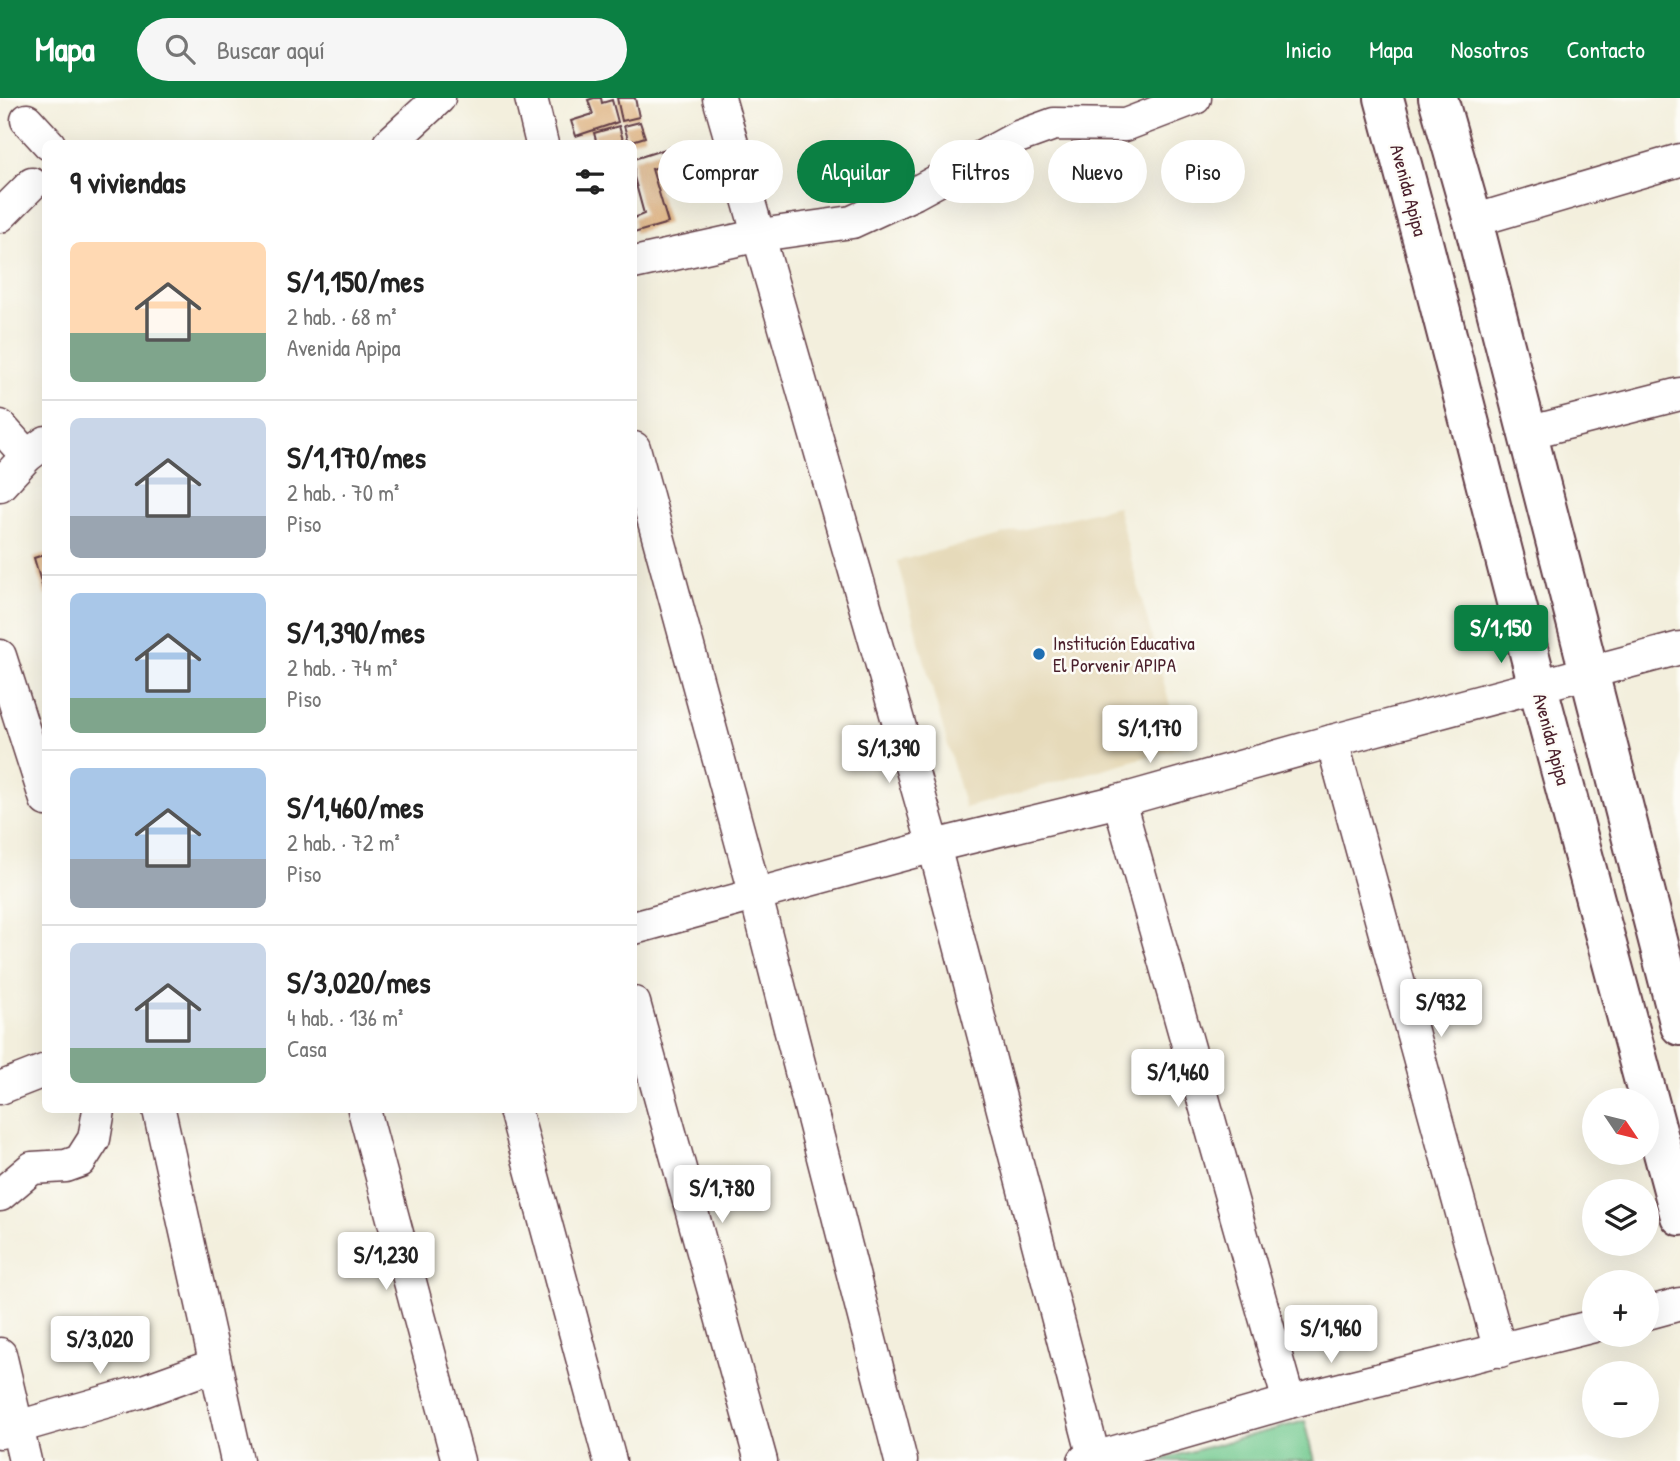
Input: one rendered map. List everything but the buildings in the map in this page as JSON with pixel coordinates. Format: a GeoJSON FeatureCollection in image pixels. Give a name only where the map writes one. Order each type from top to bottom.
{"type":"FeatureCollection","features":[{"type":"Feature","properties":{"kind":"street"},"geometry":{"type":"LineString","coordinates":[[393,140],[439,98]]}},
{"type":"Feature","properties":{"kind":"street"},"geometry":{"type":"LineString","coordinates":[[531,98],[541,140]]}},
{"type":"Feature","properties":{"kind":"street"},"geometry":{"type":"LineString","coordinates":[[719,98],[934,846],[1091,1460],[1289,1402],[1582,1329]]}},
{"type":"Feature","properties":{"kind":"street"},"geometry":{"type":"LineString","coordinates":[[637,262],[760,235],[852,222],[915,193],[1018,137],[1054,124],[1125,125],[1195,98]]}},
{"type":"Feature","properties":{"kind":"street","name":"Avenida Apipa"},"geometry":{"type":"LineString","coordinates":[[1384,98],[1680,1216]]}},
{"type":"Feature","properties":{"kind":"street"},"geometry":{"type":"LineString","coordinates":[[1438,98],[1473,221],[1680,1026]]}},
{"type":"Feature","properties":{"kind":"street"},"geometry":{"type":"LineString","coordinates":[[27,120],[45,140]]}},
{"type":"Feature","properties":{"kind":"street"},"geometry":{"type":"LineString","coordinates":[[1473,221],[1680,160]]}},
{"type":"Feature","properties":{"kind":"street"},"geometry":{"type":"LineString","coordinates":[[0,216],[41,184]]}},
{"type":"Feature","properties":{"kind":"street"},"geometry":{"type":"LineString","coordinates":[[1527,433],[1680,394]]}},
{"type":"Feature","properties":{"kind":"street"},"geometry":{"type":"LineString","coordinates":[[0,426],[17,470]]}},
{"type":"Feature","properties":{"kind":"street"},"geometry":{"type":"LineString","coordinates":[[637,459],[756,896],[901,1461]]}},
{"type":"Feature","properties":{"kind":"street"},"geometry":{"type":"LineString","coordinates":[[637,927],[934,846],[1119,801],[1680,648]]}},
{"type":"Feature","properties":{"kind":"street"},"geometry":{"type":"LineString","coordinates":[[0,656],[42,787]]}},
{"type":"Feature","properties":{"kind":"street"},"geometry":{"type":"LineString","coordinates":[[1332,741],[1500,1351]]}},
{"type":"Feature","properties":{"kind":"street"},"geometry":{"type":"LineString","coordinates":[[1119,801],[1289,1402]]}},
{"type":"Feature","properties":{"kind":"street"},"geometry":{"type":"LineString","coordinates":[[637,1014],[761,1461]]}},
{"type":"Feature","properties":{"kind":"street"},"geometry":{"type":"LineString","coordinates":[[0,1088],[42,1072]]}},
{"type":"Feature","properties":{"kind":"street"},"geometry":{"type":"LineString","coordinates":[[0,1195],[32,1168],[66,1166],[80,1161],[94,1139],[98,1113]]}},
{"type":"Feature","properties":{"kind":"street"},"geometry":{"type":"LineString","coordinates":[[160,1113],[237,1461]]}},
{"type":"Feature","properties":{"kind":"street"},"geometry":{"type":"LineString","coordinates":[[365,1113],[458,1461]]}},
{"type":"Feature","properties":{"kind":"street"},"geometry":{"type":"LineString","coordinates":[[516,1113],[610,1461]]}},
{"type":"Feature","properties":{"kind":"street"},"geometry":{"type":"LineString","coordinates":[[1659,1310],[1680,1304]]}},
{"type":"Feature","properties":{"kind":"street"},"geometry":{"type":"LineString","coordinates":[[0,1354],[9,1429],[25,1461]]}},
{"type":"Feature","properties":{"kind":"street"},"geometry":{"type":"LineString","coordinates":[[9,1429],[144,1391],[215,1365]]}},
{"type":"Feature","properties":{"kind":"shaded area","name":"Institución Educativa El Porvenir APIPA"},"geometry":{"type":"Polygon","coordinates":[[[1117,506],[1181,747],[965,808],[897,561],[1117,506]]]}},
{"type":"Feature","properties":{"kind":"green space"},"geometry":{"type":"Polygon","coordinates":[[[1305,1421],[1315,1461],[1155,1461],[1305,1421]]]}},
{"type":"Feature","properties":{"kind":"place","name":"Institución Educativa El Porvenir APIPA"},"geometry":{"type":"Point","coordinates":[1039,654]}}]}
